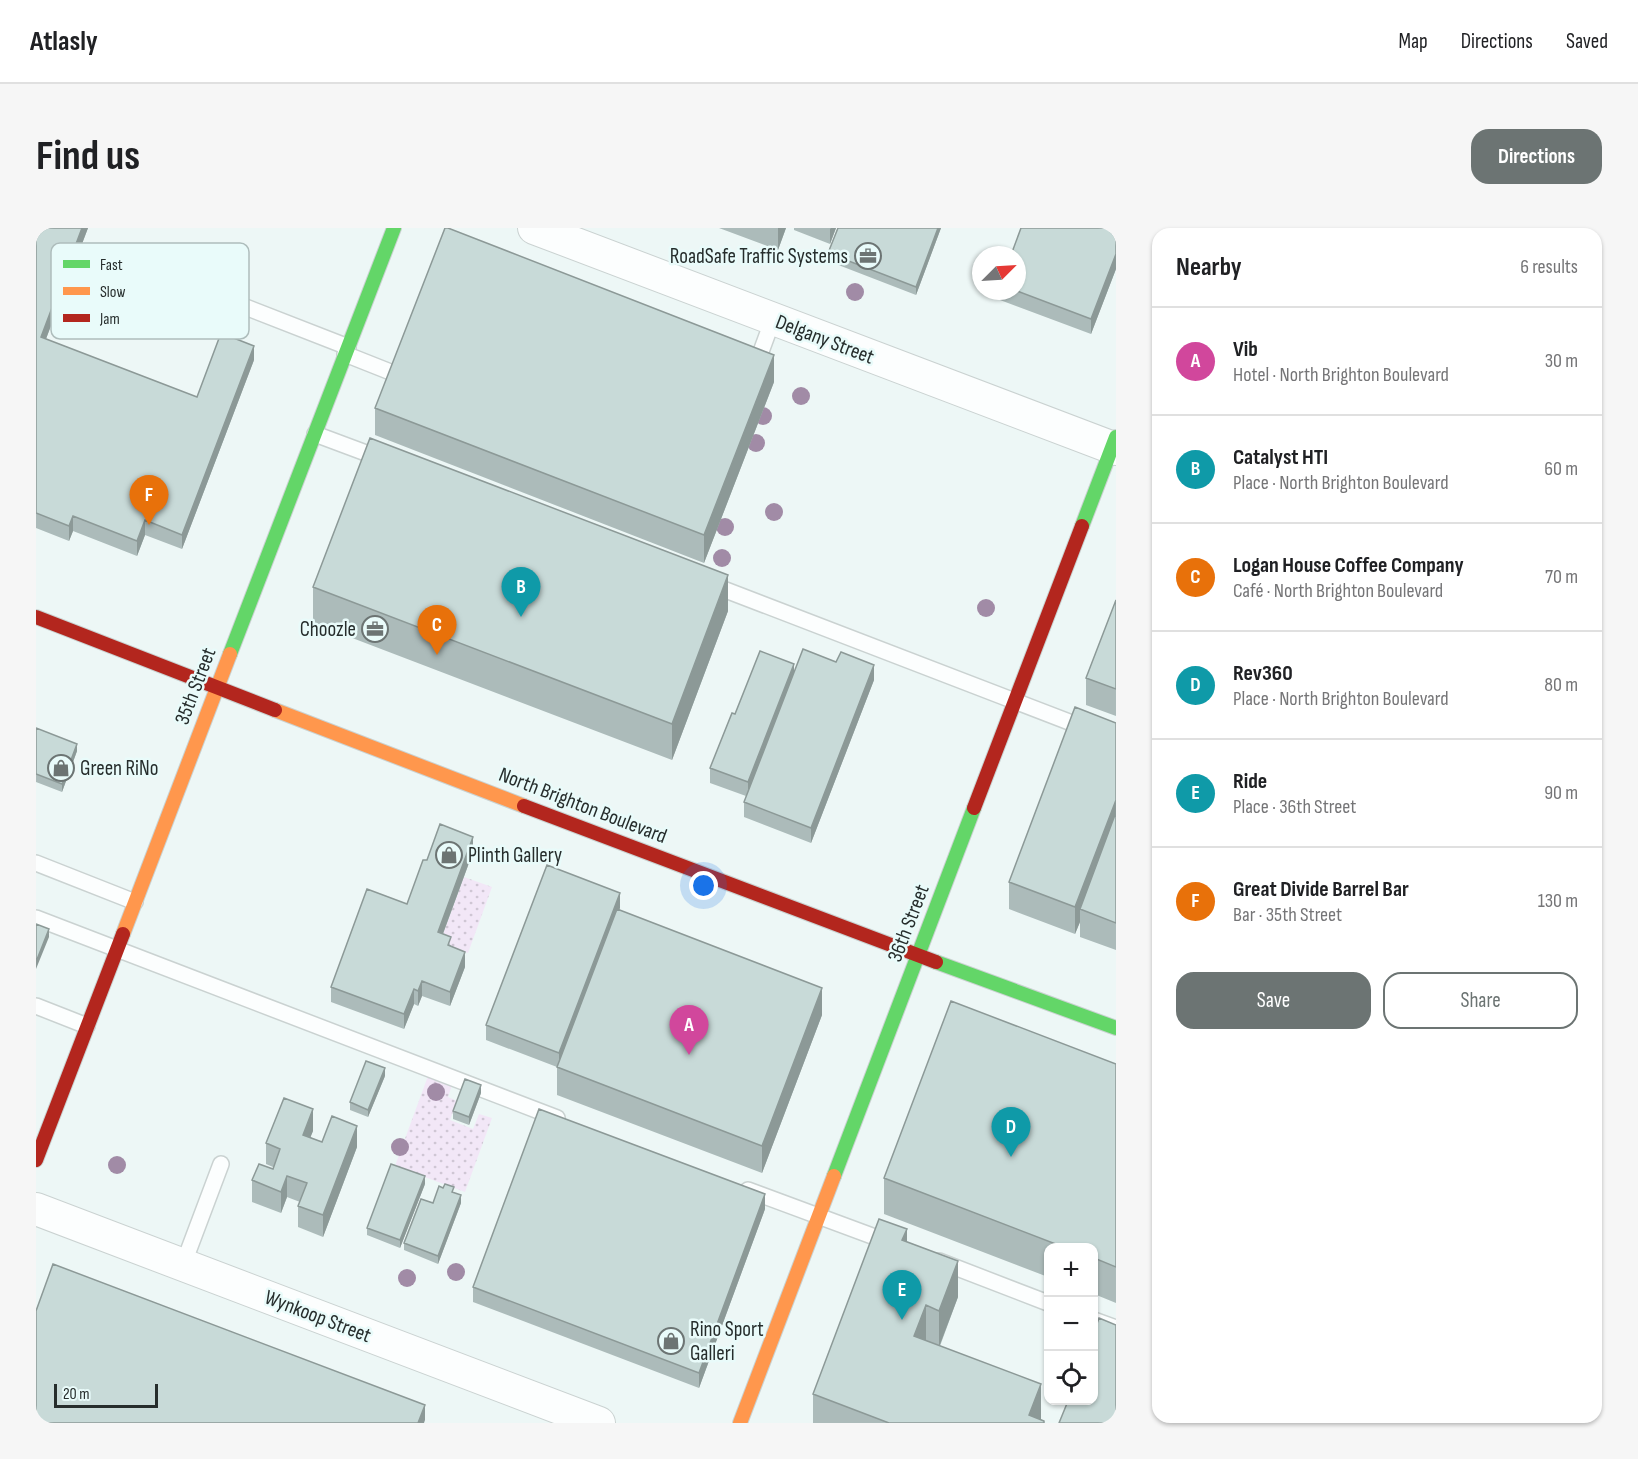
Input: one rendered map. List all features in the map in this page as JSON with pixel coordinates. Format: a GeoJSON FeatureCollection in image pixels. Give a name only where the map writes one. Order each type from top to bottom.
{"type":"FeatureCollection","features":[{"type":"Feature","properties":{"kind":"street","name":"35th Street"},"geometry":{"type":"LineString","coordinates":[[36,1160],[394,228]]}},
{"type":"Feature","properties":{"kind":"street","name":"Delgany Street"},"geometry":{"type":"LineString","coordinates":[[534,228],[773,319],[1115,444]]}},
{"type":"Feature","properties":{"kind":"street","name":"36th Street"},"geometry":{"type":"LineString","coordinates":[[740,1423],[1115,444]]}},
{"type":"Feature","properties":{"kind":"street","name":"North Brighton Boulevard"},"geometry":{"type":"LineString","coordinates":[[36,616],[217,688],[918,956],[1116,1028]]}},
{"type":"Feature","properties":{"kind":"street","name":"Wynkoop Street"},"geometry":{"type":"LineString","coordinates":[[36,1209],[599,1423]]}},
{"type":"Feature","properties":{"kind":"lane"},"geometry":{"type":"LineString","coordinates":[[249,310],[346,350],[398,375]]}},
{"type":"Feature","properties":{"kind":"lane"},"geometry":{"type":"LineString","coordinates":[[753,374],[773,319]]}},
{"type":"Feature","properties":{"kind":"lane"},"geometry":{"type":"LineString","coordinates":[[315,434],[393,464]]}},
{"type":"Feature","properties":{"kind":"lane"},"geometry":{"type":"LineString","coordinates":[[693,578],[1116,740]]}},
{"type":"Feature","properties":{"kind":"lane"},"geometry":{"type":"LineString","coordinates":[[36,863],[135,902]]}},
{"type":"Feature","properties":{"kind":"lane"},"geometry":{"type":"LineString","coordinates":[[36,918],[575,1125]]}},
{"type":"Feature","properties":{"kind":"lane"},"geometry":{"type":"LineString","coordinates":[[36,1006],[87,1026]]}},
{"type":"Feature","properties":{"kind":"lane"},"geometry":{"type":"LineString","coordinates":[[183,1265],[221,1164]]}},
{"type":"Feature","properties":{"kind":"lane"},"geometry":{"type":"LineString","coordinates":[[729,1183],[908,1250]]}},
{"type":"Feature","properties":{"kind":"lane"},"geometry":{"type":"LineString","coordinates":[[930,1258],[1044,1301]]}},
{"type":"Feature","properties":{"kind":"lane"},"geometry":{"type":"LineString","coordinates":[[1098,1321],[1116,1328]]}},
{"type":"Feature","properties":{"kind":"shaded area"},"geometry":{"type":"Polygon","coordinates":[[[464,877],[492,887],[468,953],[440,942],[464,877]]]}},
{"type":"Feature","properties":{"kind":"shaded area"},"geometry":{"type":"Polygon","coordinates":[[[428,1076],[452,1085],[448,1097],[457,1101],[450,1120],[473,1129],[479,1114],[492,1118],[465,1192],[395,1166],[428,1076]]]}},
{"type":"Feature","properties":{"kind":"building"},"geometry":{"type":"Polygon","coordinates":[[[36,228],[82,228],[76,243],[51,243],[51,310],[41,337],[197,397],[219,339],[236,339],[254,346],[182,535],[145,520],[137,541],[73,516],[69,526],[36,513],[36,228]]]}},
{"type":"Feature","properties":{"kind":"building"},"geometry":{"type":"Polygon","coordinates":[[[445,228],[774,355],[704,535],[375,408],[445,228]]]}},
{"type":"Feature","properties":{"kind":"building"},"geometry":{"type":"Polygon","coordinates":[[[838,228],[938,228],[916,287],[828,253],[838,228]]]}},
{"type":"Feature","properties":{"kind":"building"},"geometry":{"type":"Polygon","coordinates":[[[1021,228],[1116,228],[1116,254],[1091,319],[1026,294],[1026,246],[1014,246],[1021,228]]]}},
{"type":"Feature","properties":{"kind":"building"},"geometry":{"type":"Polygon","coordinates":[[[370,438],[728,575],[672,724],[313,587],[370,438]]]}},
{"type":"Feature","properties":{"kind":"building"},"geometry":{"type":"Polygon","coordinates":[[[1116,600],[1116,689],[1086,678],[1116,600]]]}},
{"type":"Feature","properties":{"kind":"building"},"geometry":{"type":"Polygon","coordinates":[[[803,649],[836,662],[841,652],[874,665],[811,828],[744,802],[803,649]]]}},
{"type":"Feature","properties":{"kind":"building"},"geometry":{"type":"Polygon","coordinates":[[[760,651],[794,664],[748,782],[710,768],[760,651]]]}},
{"type":"Feature","properties":{"kind":"building"},"geometry":{"type":"Polygon","coordinates":[[[1075,707],[1116,723],[1116,800],[1075,907],[1009,882],[1075,707]]]}},
{"type":"Feature","properties":{"kind":"building"},"geometry":{"type":"Polygon","coordinates":[[[36,728],[77,744],[62,784],[36,774],[36,728]]]}},
{"type":"Feature","properties":{"kind":"building"},"geometry":{"type":"Polygon","coordinates":[[[1116,812],[1116,923],[1080,909],[1116,812]]]}},
{"type":"Feature","properties":{"kind":"building"},"geometry":{"type":"Polygon","coordinates":[[[440,824],[473,837],[438,932],[451,937],[448,945],[465,952],[450,992],[422,981],[418,991],[414,989],[404,1014],[331,987],[367,889],[407,904],[423,860],[427,860],[440,824]]]}},
{"type":"Feature","properties":{"kind":"building"},"geometry":{"type":"Polygon","coordinates":[[[547,865],[620,893],[559,1053],[486,1025],[547,865]]]}},
{"type":"Feature","properties":{"kind":"building"},"geometry":{"type":"Polygon","coordinates":[[[617,909],[822,988],[762,1146],[557,1067],[617,909]]]}},
{"type":"Feature","properties":{"kind":"building"},"geometry":{"type":"Polygon","coordinates":[[[36,924],[49,929],[36,962],[36,924]]]}},
{"type":"Feature","properties":{"kind":"building"},"geometry":{"type":"Polygon","coordinates":[[[951,1001],[1116,1064],[1116,1267],[1098,1260],[1098,1243],[1053,1243],[884,1178],[951,1001]]]}},
{"type":"Feature","properties":{"kind":"building"},"geometry":{"type":"Polygon","coordinates":[[[366,1061],[385,1068],[368,1110],[350,1102],[366,1061]]]}},
{"type":"Feature","properties":{"kind":"building"},"geometry":{"type":"Polygon","coordinates":[[[465,1079],[481,1085],[469,1117],[453,1111],[465,1079]]]}},
{"type":"Feature","properties":{"kind":"building"},"geometry":{"type":"Polygon","coordinates":[[[284,1098],[313,1109],[303,1135],[322,1142],[332,1116],[357,1126],[323,1215],[298,1206],[307,1183],[287,1176],[281,1192],[252,1180],[259,1164],[273,1169],[280,1149],[266,1143],[284,1098]]]}},
{"type":"Feature","properties":{"kind":"building"},"geometry":{"type":"Polygon","coordinates":[[[539,1109],[765,1194],[699,1373],[473,1287],[539,1109]]]}},
{"type":"Feature","properties":{"kind":"building"},"geometry":{"type":"Polygon","coordinates":[[[391,1164],[425,1176],[400,1240],[367,1228],[391,1164]]]}},
{"type":"Feature","properties":{"kind":"building"},"geometry":{"type":"Polygon","coordinates":[[[445,1184],[454,1187],[452,1192],[461,1195],[438,1256],[404,1243],[421,1199],[433,1203],[439,1186],[443,1188],[445,1184]]]}},
{"type":"Feature","properties":{"kind":"building"},"geometry":{"type":"Polygon","coordinates":[[[879,1219],[907,1229],[902,1240],[958,1261],[939,1311],[926,1305],[914,1336],[1041,1384],[1029,1415],[1044,1423],[889,1423],[813,1394],[879,1219]]]}},
{"type":"Feature","properties":{"kind":"building"},"geometry":{"type":"Polygon","coordinates":[[[53,1264],[425,1405],[418,1423],[36,1423],[36,1311],[53,1264]]]}},
{"type":"Feature","properties":{"kind":"building"},"geometry":{"type":"Polygon","coordinates":[[[1099,1318],[1116,1325],[1116,1423],[1059,1423],[1066,1405],[1098,1405],[1099,1318]]]}},
{"type":"Feature","properties":{"kind":"traffic: fast"},"geometry":{"type":"LineString","coordinates":[[230,654],[394,228]]}},
{"type":"Feature","properties":{"kind":"traffic: fast"},"geometry":{"type":"LineString","coordinates":[[1082,526],[1116,437]]}},
{"type":"Feature","properties":{"kind":"traffic: fast"},"geometry":{"type":"LineString","coordinates":[[834,1176],[974,808]]}},
{"type":"Feature","properties":{"kind":"traffic: fast"},"geometry":{"type":"LineString","coordinates":[[936,962],[1116,1028]]}},
{"type":"Feature","properties":{"kind":"traffic: slow"},"geometry":{"type":"LineString","coordinates":[[123,934],[230,654]]}},
{"type":"Feature","properties":{"kind":"traffic: slow"},"geometry":{"type":"LineString","coordinates":[[275,710],[524,806]]}},
{"type":"Feature","properties":{"kind":"traffic: slow"},"geometry":{"type":"LineString","coordinates":[[740,1423],[834,1176]]}},
{"type":"Feature","properties":{"kind":"traffic: jam"},"geometry":{"type":"LineString","coordinates":[[974,808],[1082,526]]}},
{"type":"Feature","properties":{"kind":"traffic: jam"},"geometry":{"type":"LineString","coordinates":[[36,617],[275,710]]}},
{"type":"Feature","properties":{"kind":"traffic: jam"},"geometry":{"type":"LineString","coordinates":[[524,806],[936,962]]}},
{"type":"Feature","properties":{"kind":"traffic: jam"},"geometry":{"type":"LineString","coordinates":[[36,1160],[123,934]]}},
{"type":"Feature","properties":{"kind":"place","name":"RoadSafe Traffic Systems"},"geometry":{"type":"Point","coordinates":[868,256]}},
{"type":"Feature","properties":{"kind":"place","name":"Great Divide Barrel Bar"},"geometry":{"type":"Point","coordinates":[149,525]}},
{"type":"Feature","properties":{"kind":"place","name":"Catalyst HTI"},"geometry":{"type":"Point","coordinates":[521,617]}},
{"type":"Feature","properties":{"kind":"place","name":"Choozle"},"geometry":{"type":"Point","coordinates":[375,629]}},
{"type":"Feature","properties":{"kind":"place","name":"Logan House Coffee Company"},"geometry":{"type":"Point","coordinates":[437,655]}},
{"type":"Feature","properties":{"kind":"place","name":"Green RiNo"},"geometry":{"type":"Point","coordinates":[61,768]}},
{"type":"Feature","properties":{"kind":"place","name":"Plinth Gallery"},"geometry":{"type":"Point","coordinates":[449,855]}},
{"type":"Feature","properties":{"kind":"place","name":"Vib"},"geometry":{"type":"Point","coordinates":[689,1055]}},
{"type":"Feature","properties":{"kind":"place","name":"Rev360"},"geometry":{"type":"Point","coordinates":[1011,1157]}},
{"type":"Feature","properties":{"kind":"place","name":"Ride"},"geometry":{"type":"Point","coordinates":[902,1320]}},
{"type":"Feature","properties":{"kind":"place","name":"Rino Sport Galleri"},"geometry":{"type":"Point","coordinates":[671,1341]}}]}
